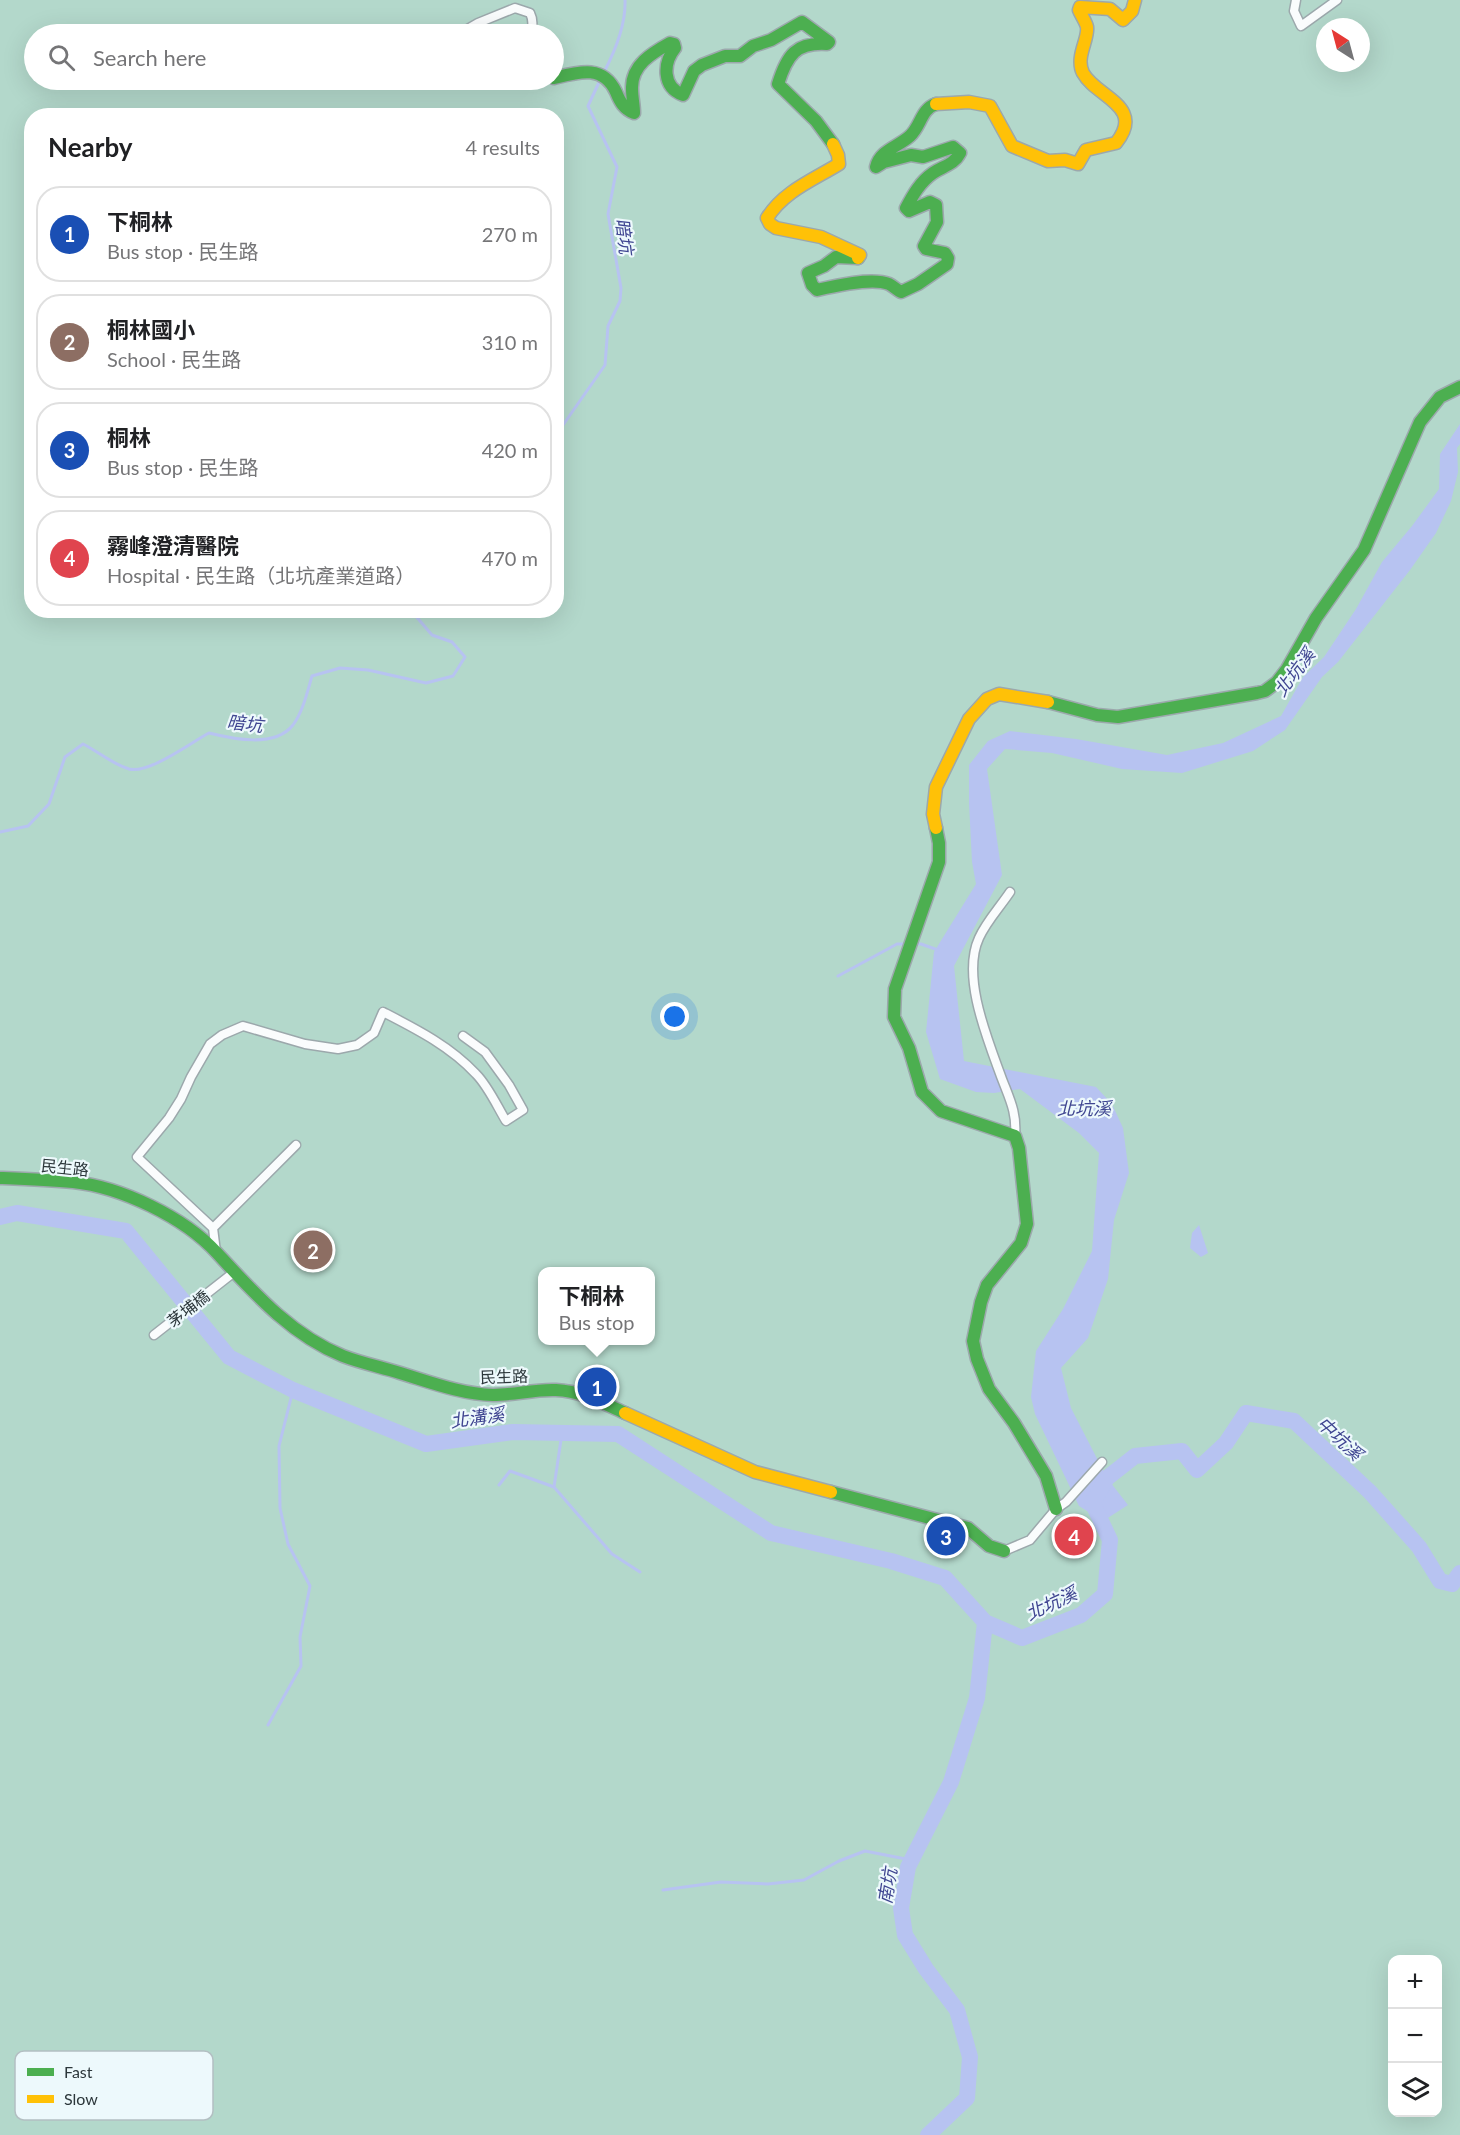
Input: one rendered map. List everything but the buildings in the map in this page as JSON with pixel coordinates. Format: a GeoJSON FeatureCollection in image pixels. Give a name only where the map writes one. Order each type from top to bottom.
{"type":"FeatureCollection","features":[{"type":"Feature","properties":{"kind":"street"},"geometry":{"type":"LineString","coordinates":[[564,75],[585,72],[608,78],[622,104],[634,113],[632,86],[634,75],[643,60],[657,50],[670,43],[674,44],[675,48],[666,57],[664,69],[670,85],[683,95],[694,71],[702,65],[725,56],[740,56],[753,46],[771,40],[802,22],[829,42],[827,44],[808,43],[800,48],[783,66],[777,84],[797,102],[830,140],[840,158],[839,164],[786,197],[767,218],[776,228],[821,237],[860,255],[859,258],[836,257],[824,266],[808,273],[812,285],[817,290],[829,286],[887,283],[901,292],[918,284],[947,264],[948,258],[945,253],[926,249],[924,246],[937,225],[936,204],[930,202],[909,211],[906,208],[917,188],[930,175],[959,158],[960,153],[953,147],[923,157],[911,155],[884,162],[876,167],[878,161],[888,150],[911,135],[920,124],[927,109],[932,105],[962,102],[984,103],[990,106],[1012,146],[1048,161],[1065,160],[1078,164],[1086,150],[1115,144],[1122,135],[1125,125],[1123,112],[1114,100],[1088,79],[1083,71],[1080,62],[1085,44],[1084,34],[1088,29],[1079,10],[1080,7],[1085,6],[1110,9],[1123,20],[1132,11],[1135,0]]}},
{"type":"Feature","properties":{"kind":"street"},"geometry":{"type":"LineString","coordinates":[[1296,0],[1294,11],[1301,26],[1336,0]]}},
{"type":"Feature","properties":{"kind":"street"},"geometry":{"type":"LineString","coordinates":[[476,24],[515,8],[530,13],[532,24]]}},
{"type":"Feature","properties":{"kind":"street"},"geometry":{"type":"LineString","coordinates":[[1015,1136],[941,1111],[921,1092],[909,1048],[894,1017],[895,988],[939,862],[939,843],[933,814],[936,787],[969,718],[987,699],[999,694],[1056,703],[1097,715],[1118,717],[1265,691],[1277,682],[1287,669],[1316,618],[1364,550],[1420,422],[1440,397],[1460,387]]}},
{"type":"Feature","properties":{"kind":"street"},"geometry":{"type":"LineString","coordinates":[[1010,892],[979,937],[973,959],[976,995],[993,1053],[1017,1119],[1015,1136],[1027,1224],[1021,1243],[987,1285],[973,1341],[977,1359],[989,1389],[1014,1423],[1061,1506]]}},
{"type":"Feature","properties":{"kind":"street"},"geometry":{"type":"LineString","coordinates":[[216,1252],[213,1228],[137,1157],[169,1118],[210,1044],[222,1035],[243,1026],[305,1044],[338,1049],[357,1045],[374,1033],[383,1012],[449,1050],[478,1075],[506,1121],[523,1110],[509,1085],[485,1052],[463,1036]]}},
{"type":"Feature","properties":{"kind":"street"},"geometry":{"type":"LineString","coordinates":[[213,1228],[296,1145]]}},
{"type":"Feature","properties":{"kind":"street","name":"民生路"},"geometry":{"type":"LineString","coordinates":[[0,1178],[75,1182],[118,1192],[155,1208],[174,1218],[216,1252],[233,1273],[278,1316],[314,1341],[343,1356],[465,1392],[493,1395],[557,1390],[585,1395],[755,1472],[968,1528],[988,1545],[1004,1551]]}},
{"type":"Feature","properties":{"kind":"street","name":"茅埔橋"},"geometry":{"type":"LineString","coordinates":[[157,1332],[233,1273]]}},
{"type":"Feature","properties":{"kind":"street"},"geometry":{"type":"LineString","coordinates":[[1004,1551],[1030,1540],[1102,1462]]}},
{"type":"Feature","properties":{"kind":"green space"},"geometry":{"type":"Polygon","coordinates":[[[0,0],[1460,0],[1460,2135],[0,2135],[0,0]]]}},
{"type":"Feature","properties":{"kind":"water","name":"北坑溪"},"geometry":{"type":"Polygon","coordinates":[[[1460,424],[1460,444],[1457,448],[1458,472],[1451,501],[1436,533],[1338,662],[1322,677],[1285,730],[1253,751],[1182,773],[1122,769],[1052,753],[1005,749],[987,769],[1002,875],[954,966],[964,1061],[1096,1087],[1112,1104],[1123,1128],[1129,1173],[1114,1220],[1108,1279],[1088,1338],[1061,1368],[1071,1408],[1107,1478],[1128,1505],[1103,1521],[1079,1506],[1035,1414],[1031,1397],[1036,1351],[1063,1309],[1092,1251],[1099,1153],[1079,1133],[1020,1089],[994,1093],[976,1092],[940,1079],[926,1032],[934,952],[976,884],[972,862],[969,765],[988,741],[1010,731],[1076,739],[1167,755],[1223,743],[1281,716],[1303,677],[1324,657],[1356,609],[1382,562],[1439,489],[1440,454],[1460,424]]]}},
{"type":"Feature","properties":{"kind":"water"},"geometry":{"type":"Polygon","coordinates":[[[1199,1225],[1208,1253],[1201,1257],[1190,1248],[1192,1233],[1199,1225]]]}},
{"type":"Feature","properties":{"kind":"waterway","name":"暗坑"},"geometry":{"type":"LineString","coordinates":[[604,72],[619,37],[624,18],[625,0]]}},
{"type":"Feature","properties":{"kind":"waterway","name":"暗坑"},"geometry":{"type":"LineString","coordinates":[[564,424],[605,365],[608,326],[620,301],[621,288],[608,214],[617,167],[588,106],[601,78]]}},
{"type":"Feature","properties":{"kind":"waterway","name":"暗坑"},"geometry":{"type":"LineString","coordinates":[[0,832],[28,826],[49,804],[65,757],[83,744],[117,764],[129,769],[137,769],[169,757],[209,733],[253,740],[276,737],[293,725],[304,702],[312,676],[340,668],[368,670],[426,683],[453,676],[465,657],[452,642],[432,635],[417,618]]}},
{"type":"Feature","properties":{"kind":"waterway"},"geometry":{"type":"LineString","coordinates":[[838,976],[897,944],[906,944]]}},
{"type":"Feature","properties":{"kind":"waterway"},"geometry":{"type":"LineString","coordinates":[[916,944],[938,950]]}},
{"type":"Feature","properties":{"kind":"waterway","name":"北溝溪"},"geometry":{"type":"LineString","coordinates":[[0,1217],[17,1213],[126,1231],[229,1357],[293,1390],[426,1444],[513,1432],[618,1434],[771,1533],[891,1561],[945,1578],[985,1622],[1022,1638],[1081,1615],[1105,1594],[1110,1540],[1092,1502]]}},
{"type":"Feature","properties":{"kind":"waterway"},"geometry":{"type":"LineString","coordinates":[[268,1725],[301,1666],[300,1637],[310,1586],[288,1544],[280,1508],[279,1446],[293,1390]]}},
{"type":"Feature","properties":{"kind":"waterway","name":"中坑溪"},"geometry":{"type":"LineString","coordinates":[[1096,1497],[1107,1478],[1135,1456],[1182,1451],[1197,1470],[1226,1443],[1246,1413],[1294,1421],[1370,1492],[1419,1547],[1440,1581],[1452,1584],[1460,1573]]}},
{"type":"Feature","properties":{"kind":"waterway"},"geometry":{"type":"LineString","coordinates":[[562,1433],[554,1487],[612,1554],[640,1572]]}},
{"type":"Feature","properties":{"kind":"waterway"},"geometry":{"type":"LineString","coordinates":[[499,1485],[510,1471],[554,1487]]}},
{"type":"Feature","properties":{"kind":"waterway","name":"南坑"},"geometry":{"type":"LineString","coordinates":[[928,2135],[967,2098],[970,2057],[957,2010],[926,1969],[905,1935],[901,1908],[908,1867],[951,1782],[977,1698],[985,1622]]}},
{"type":"Feature","properties":{"kind":"waterway"},"geometry":{"type":"LineString","coordinates":[[663,1890],[721,1882],[768,1884],[804,1880],[839,1861],[865,1851],[911,1860]]}},
{"type":"Feature","properties":{"kind":"traffic: fast"},"geometry":{"type":"LineString","coordinates":[[564,76],[589,72],[604,77],[611,83],[623,105],[634,113],[632,89],[635,73],[644,61],[670,43],[674,44],[675,48],[668,61],[668,81],[676,91],[683,95],[694,71],[702,65],[725,56],[740,56],[753,46],[771,40],[802,22],[829,42],[808,45],[794,52],[785,65],[778,84],[816,121],[833,144]]}},
{"type":"Feature","properties":{"kind":"traffic: fast"},"geometry":{"type":"LineString","coordinates":[[858,258],[836,257],[824,266],[808,273],[812,285],[817,290],[873,281],[889,284],[901,292],[918,284],[947,264],[948,258],[945,253],[926,249],[924,246],[937,222],[936,205],[930,202],[909,211],[906,208],[924,180],[951,163],[960,153],[953,147],[923,157],[911,155],[884,162],[876,167],[881,157],[910,136],[927,110],[936,104]]}},
{"type":"Feature","properties":{"kind":"traffic: fast"},"geometry":{"type":"LineString","coordinates":[[1048,702],[1097,715],[1118,717],[1257,693],[1265,691],[1277,682],[1316,618],[1364,550],[1420,422],[1440,397],[1460,387]]}},
{"type":"Feature","properties":{"kind":"traffic: fast"},"geometry":{"type":"LineString","coordinates":[[936,828],[939,862],[895,989],[894,1017],[909,1048],[922,1092],[941,1111],[1015,1136],[1019,1148],[1027,1224],[1021,1243],[987,1285],[973,1341],[977,1359],[989,1389],[1014,1423],[1046,1476],[1056,1509]]}},
{"type":"Feature","properties":{"kind":"traffic: fast"},"geometry":{"type":"LineString","coordinates":[[0,1178],[64,1181],[92,1185],[151,1206],[187,1227],[203,1240],[259,1298],[290,1325],[324,1347],[343,1356],[469,1392],[493,1395],[540,1390],[565,1391],[592,1398],[625,1413]]}},
{"type":"Feature","properties":{"kind":"traffic: fast"},"geometry":{"type":"LineString","coordinates":[[831,1492],[968,1528],[989,1546],[1004,1551]]}},
{"type":"Feature","properties":{"kind":"traffic: slow"},"geometry":{"type":"LineString","coordinates":[[936,104],[969,102],[990,106],[1012,146],[1048,161],[1065,160],[1078,164],[1086,150],[1116,143],[1124,130],[1125,120],[1116,103],[1089,81],[1083,73],[1081,55],[1087,27],[1079,10],[1080,7],[1110,9],[1123,20],[1132,11],[1135,0]]}},
{"type":"Feature","properties":{"kind":"traffic: slow"},"geometry":{"type":"LineString","coordinates":[[833,144],[839,164],[790,193],[767,218],[776,228],[821,237],[860,255],[858,258]]}},
{"type":"Feature","properties":{"kind":"traffic: slow"},"geometry":{"type":"LineString","coordinates":[[936,828],[933,814],[936,787],[969,719],[987,699],[999,694],[1048,702]]}},
{"type":"Feature","properties":{"kind":"traffic: slow"},"geometry":{"type":"LineString","coordinates":[[625,1413],[755,1472],[831,1492]]}},
{"type":"Feature","properties":{"kind":"place","name":"桐林國小"},"geometry":{"type":"Point","coordinates":[313,1250]}},
{"type":"Feature","properties":{"kind":"place","name":"下桐林"},"geometry":{"type":"Point","coordinates":[597,1387]}},
{"type":"Feature","properties":{"kind":"place","name":"桐林"},"geometry":{"type":"Point","coordinates":[946,1536]}},
{"type":"Feature","properties":{"kind":"place","name":"霧峰澄清醫院"},"geometry":{"type":"Point","coordinates":[1074,1536]}}]}
